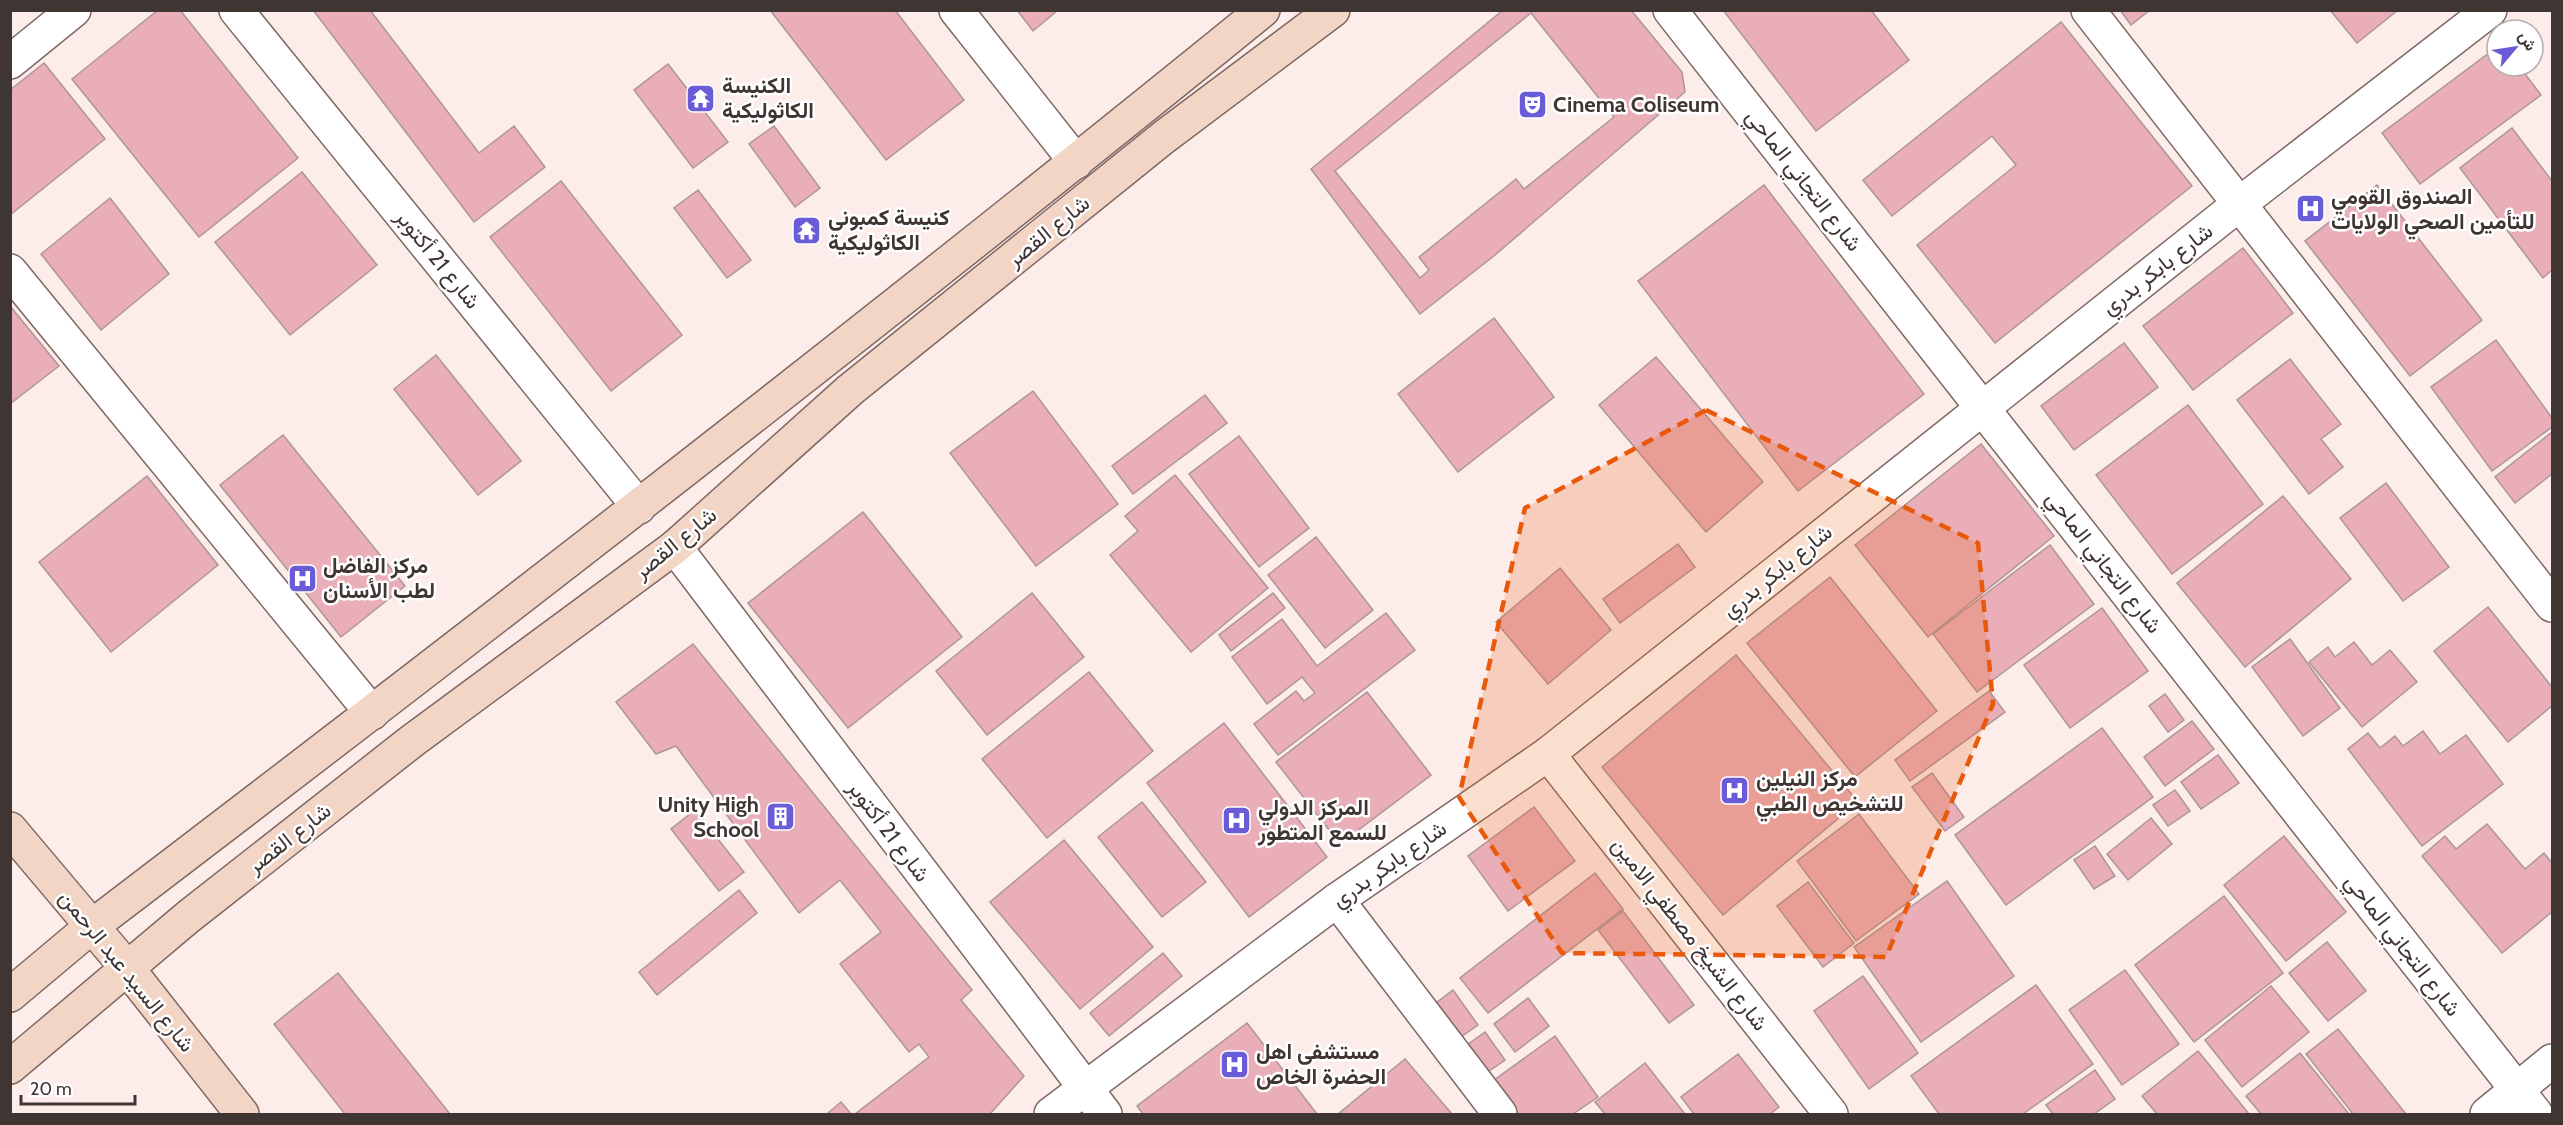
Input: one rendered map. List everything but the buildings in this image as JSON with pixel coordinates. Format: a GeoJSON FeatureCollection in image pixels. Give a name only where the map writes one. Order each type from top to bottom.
{"type":"FeatureCollection","features":[{"type":"Feature","properties":{"kind":"main road","name":"شارع القصر"},"geometry":{"type":"LineString","coordinates":[[10,995],[91,927],[639,507],[1076,162],[1263,10]]}},
{"type":"Feature","properties":{"kind":"main road","name":"شارع القصر"},"geometry":{"type":"LineString","coordinates":[[10,1067],[188,917],[412,741],[675,547],[850,390],[1164,137],[1333,10]]}},
{"type":"Feature","properties":{"kind":"main road","name":"شارع السيد عبد الرحمن"},"geometry":{"type":"LineString","coordinates":[[10,829],[128,969],[242,1114]]}},
{"type":"Feature","properties":{"kind":"street"},"geometry":{"type":"LineString","coordinates":[[10,62],[74,10]]}},
{"type":"Feature","properties":{"kind":"street","name":"شارع 21 أكتوبر"},"geometry":{"type":"LineString","coordinates":[[236,10],[639,507]]}},
{"type":"Feature","properties":{"kind":"street"},"geometry":{"type":"LineString","coordinates":[[956,10],[1076,162]]}},
{"type":"Feature","properties":{"kind":"street","name":"شارع التجاني الماحي"},"geometry":{"type":"LineString","coordinates":[[1670,10],[2527,1103]]}},
{"type":"Feature","properties":{"kind":"street"},"geometry":{"type":"LineString","coordinates":[[2088,10],[2238,205],[2553,605]]}},
{"type":"Feature","properties":{"kind":"street","name":"شارع بابكر بدري"},"geometry":{"type":"LineString","coordinates":[[1051,1114],[1337,900],[1548,754],[2238,205],[2490,10]]}},
{"type":"Feature","properties":{"kind":"street"},"geometry":{"type":"LineString","coordinates":[[10,271],[372,713]]}},
{"type":"Feature","properties":{"kind":"street","name":"شارع 21 أكتوبر"},"geometry":{"type":"LineString","coordinates":[[675,547],[1083,1088],[1105,1114]]}},
{"type":"Feature","properties":{"kind":"street","name":"شارع الشيخ مصطفي الامين"},"geometry":{"type":"LineString","coordinates":[[1548,754],[1831,1114]]}},
{"type":"Feature","properties":{"kind":"street"},"geometry":{"type":"LineString","coordinates":[[1337,900],[1500,1114]]}},
{"type":"Feature","properties":{"kind":"street"},"geometry":{"type":"LineString","coordinates":[[2487,1114],[2527,1103],[2553,1061]]}},
{"type":"Feature","properties":{"kind":"highlighted area"},"geometry":{"type":"Polygon","coordinates":[[[1706,410],[1978,543],[1993,704],[1886,957],[1562,953],[1459,797],[1525,508],[1706,410]]]}},
{"type":"Feature","properties":{"kind":"place","name":"الكنيسة الكاثوليكية"},"geometry":{"type":"Point","coordinates":[701,98]}},
{"type":"Feature","properties":{"kind":"place","name":"Cinema Coliseum"},"geometry":{"type":"Point","coordinates":[1532,104]}},
{"type":"Feature","properties":{"kind":"place","name":"الصندوق القومي للتأمين الصحي الولايات"},"geometry":{"type":"Point","coordinates":[2310,209]}},
{"type":"Feature","properties":{"kind":"place","name":"كنيسة كمبوني الكاثوليكية"},"geometry":{"type":"Point","coordinates":[807,230]}},
{"type":"Feature","properties":{"kind":"place","name":"مركز الفاضل لطب الأسنان"},"geometry":{"type":"Point","coordinates":[302,578]}},
{"type":"Feature","properties":{"kind":"place","name":"مركز النيلين للتشخيص الطبي"},"geometry":{"type":"Point","coordinates":[1735,791]}},
{"type":"Feature","properties":{"kind":"place","name":"Unity High School"},"geometry":{"type":"Point","coordinates":[780,817]}},
{"type":"Feature","properties":{"kind":"place","name":"المركز الدولي للسمع المتطور"},"geometry":{"type":"Point","coordinates":[1237,820]}},
{"type":"Feature","properties":{"kind":"place","name":"مستشفى اهل الحضرة الخاص"},"geometry":{"type":"Point","coordinates":[1235,1064]}}]}
